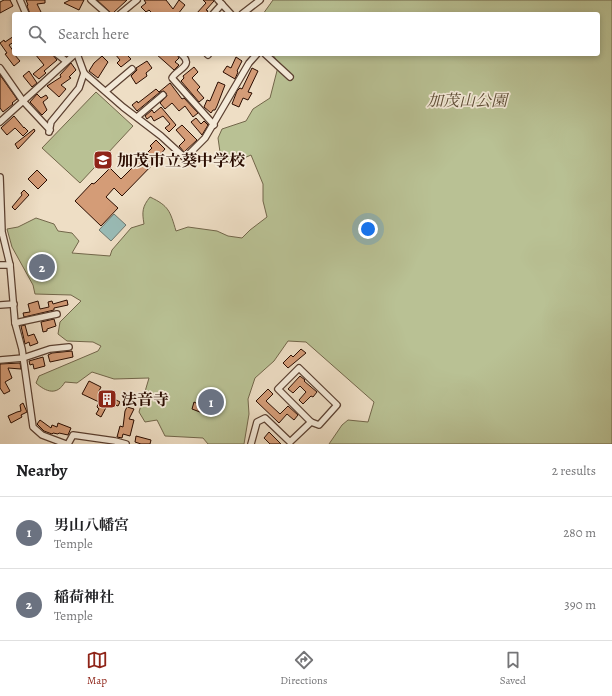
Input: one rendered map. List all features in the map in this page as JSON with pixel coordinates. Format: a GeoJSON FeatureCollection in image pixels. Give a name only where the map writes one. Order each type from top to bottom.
{"type":"FeatureCollection","features":[{"type":"Feature","properties":{"kind":"street"},"geometry":{"type":"LineString","coordinates":[[20,0],[25,12]]}},
{"type":"Feature","properties":{"kind":"street"},"geometry":{"type":"LineString","coordinates":[[91,0],[105,12]]}},
{"type":"Feature","properties":{"kind":"street"},"geometry":{"type":"LineString","coordinates":[[122,12],[137,0]]}},
{"type":"Feature","properties":{"kind":"street"},"geometry":{"type":"LineString","coordinates":[[245,12],[260,0]]}},
{"type":"Feature","properties":{"kind":"street"},"geometry":{"type":"LineString","coordinates":[[214,12],[220,2],[229,12]]}},
{"type":"Feature","properties":{"kind":"street"},"geometry":{"type":"LineString","coordinates":[[60,56],[66,61]]}},
{"type":"Feature","properties":{"kind":"street"},"geometry":{"type":"LineString","coordinates":[[0,122],[73,56]]}},
{"type":"Feature","properties":{"kind":"street"},"geometry":{"type":"LineString","coordinates":[[77,56],[84,73],[123,107],[161,136],[185,158],[205,138],[249,63],[255,56]]}},
{"type":"Feature","properties":{"kind":"street"},"geometry":{"type":"LineString","coordinates":[[184,56],[186,58],[186,66],[173,75],[172,78],[214,124]]}},
{"type":"Feature","properties":{"kind":"street"},"geometry":{"type":"LineString","coordinates":[[267,56],[290,77]]}},
{"type":"Feature","properties":{"kind":"street"},"geometry":{"type":"LineString","coordinates":[[0,68],[49,132],[51,122],[78,88],[84,73]]}},
{"type":"Feature","properties":{"kind":"street"},"geometry":{"type":"LineString","coordinates":[[106,91],[132,69]]}},
{"type":"Feature","properties":{"kind":"street"},"geometry":{"type":"LineString","coordinates":[[137,117],[163,96]]}},
{"type":"Feature","properties":{"kind":"street"},"geometry":{"type":"LineString","coordinates":[[0,177],[2,232],[10,265],[15,323],[22,349],[33,427],[42,435],[67,444],[73,435],[126,444]]}},
{"type":"Feature","properties":{"kind":"street"},"geometry":{"type":"LineString","coordinates":[[0,265],[10,265]]}},
{"type":"Feature","properties":{"kind":"street"},"geometry":{"type":"LineString","coordinates":[[0,306],[14,304]]}},
{"type":"Feature","properties":{"kind":"street"},"geometry":{"type":"LineString","coordinates":[[15,323],[56,314]]}},
{"type":"Feature","properties":{"kind":"street"},"geometry":{"type":"LineString","coordinates":[[0,360],[23,358],[50,349],[69,347]]}},
{"type":"Feature","properties":{"kind":"street"},"geometry":{"type":"LineString","coordinates":[[299,368],[337,405],[319,425],[311,422],[278,389],[299,368]]}},
{"type":"Feature","properties":{"kind":"street"},"geometry":{"type":"LineString","coordinates":[[251,444],[257,422],[265,418],[290,442],[311,422]]}},
{"type":"Feature","properties":{"kind":"green space","name":"加茂山公園"},"geometry":{"type":"Polygon","coordinates":[[[273,0],[612,0],[612,444],[329,444],[342,425],[348,420],[368,422],[374,402],[306,342],[288,341],[274,361],[255,378],[248,399],[249,414],[244,444],[208,444],[203,438],[165,436],[157,420],[145,422],[139,412],[149,378],[114,379],[92,372],[77,383],[65,382],[55,391],[44,389],[36,383],[39,376],[98,351],[101,346],[93,342],[67,341],[58,334],[60,322],[81,301],[71,295],[35,294],[33,285],[12,247],[7,229],[18,227],[36,218],[54,224],[58,231],[72,233],[79,241],[72,253],[110,256],[112,250],[131,228],[144,224],[143,210],[150,197],[165,206],[170,214],[176,231],[188,227],[217,231],[228,236],[242,238],[267,217],[263,201],[263,184],[251,155],[235,162],[221,159],[218,138],[222,129],[246,121],[253,109],[270,98],[279,63],[274,56],[600,56],[600,12],[264,12],[273,0]]]}},
{"type":"Feature","properties":{"kind":"green space"},"geometry":{"type":"Polygon","coordinates":[[[96,92],[133,126],[80,183],[42,148],[96,92]]]}},
{"type":"Feature","properties":{"kind":"water"},"geometry":{"type":"Polygon","coordinates":[[[114,214],[126,225],[111,241],[99,230],[114,214]]]}},
{"type":"Feature","properties":{"kind":"building"},"geometry":{"type":"Polygon","coordinates":[[[10,0],[13,6],[0,13],[0,2],[10,0]]]}},
{"type":"Feature","properties":{"kind":"building"},"geometry":{"type":"Polygon","coordinates":[[[26,0],[45,0],[45,3],[37,4],[41,12],[29,12],[26,0]]]}},
{"type":"Feature","properties":{"kind":"building"},"geometry":{"type":"Polygon","coordinates":[[[70,0],[84,0],[79,10],[64,3],[70,0]]]}},
{"type":"Feature","properties":{"kind":"building"},"geometry":{"type":"Polygon","coordinates":[[[97,0],[127,0],[114,12],[110,12],[97,0]]]}},
{"type":"Feature","properties":{"kind":"building"},"geometry":{"type":"Polygon","coordinates":[[[144,0],[166,0],[173,9],[179,0],[185,5],[180,12],[151,12],[149,10],[146,12],[141,7],[146,3],[144,0]]]}},
{"type":"Feature","properties":{"kind":"building"},"geometry":{"type":"Polygon","coordinates":[[[203,0],[214,0],[206,10],[207,12],[198,12],[206,3],[203,0]]]}},
{"type":"Feature","properties":{"kind":"building"},"geometry":{"type":"Polygon","coordinates":[[[12,37],[12,43],[9,45],[12,49],[12,56],[16,56],[20,61],[14,66],[5,54],[7,53],[0,43],[4,40],[5,42],[12,37]]]}},
{"type":"Feature","properties":{"kind":"building"},"geometry":{"type":"Polygon","coordinates":[[[37,56],[54,56],[57,60],[44,71],[46,73],[39,79],[33,74],[44,65],[37,56]]]}},
{"type":"Feature","properties":{"kind":"building"},"geometry":{"type":"Polygon","coordinates":[[[102,56],[108,62],[98,78],[89,71],[94,63],[102,56]]]}},
{"type":"Feature","properties":{"kind":"building"},"geometry":{"type":"Polygon","coordinates":[[[117,56],[128,56],[131,59],[121,67],[117,63],[120,60],[117,56]]]}},
{"type":"Feature","properties":{"kind":"building"},"geometry":{"type":"Polygon","coordinates":[[[158,56],[178,56],[179,58],[175,62],[179,65],[174,70],[158,56]]]}},
{"type":"Feature","properties":{"kind":"building"},"geometry":{"type":"Polygon","coordinates":[[[236,57],[242,61],[235,79],[223,72],[227,66],[231,68],[236,57]]]}},
{"type":"Feature","properties":{"kind":"building"},"geometry":{"type":"Polygon","coordinates":[[[147,61],[152,68],[146,73],[147,76],[136,84],[131,76],[137,70],[136,68],[147,61]]]}},
{"type":"Feature","properties":{"kind":"building"},"geometry":{"type":"Polygon","coordinates":[[[71,63],[76,70],[69,77],[71,78],[61,85],[66,89],[59,97],[47,86],[61,77],[60,75],[71,63]]]}},
{"type":"Feature","properties":{"kind":"building"},"geometry":{"type":"Polygon","coordinates":[[[194,67],[198,72],[192,78],[200,87],[197,90],[204,98],[199,102],[181,81],[184,78],[183,76],[194,67]]]}},
{"type":"Feature","properties":{"kind":"building"},"geometry":{"type":"Polygon","coordinates":[[[252,68],[258,71],[248,92],[252,93],[248,100],[243,98],[239,107],[232,104],[237,91],[240,88],[242,89],[252,68]]]}},
{"type":"Feature","properties":{"kind":"building"},"geometry":{"type":"Polygon","coordinates":[[[29,71],[37,83],[32,87],[23,76],[29,71]]]}},
{"type":"Feature","properties":{"kind":"building"},"geometry":{"type":"Polygon","coordinates":[[[0,75],[17,99],[3,112],[0,108],[0,75]]]}},
{"type":"Feature","properties":{"kind":"building"},"geometry":{"type":"Polygon","coordinates":[[[218,82],[225,85],[215,110],[211,113],[204,107],[207,100],[210,101],[218,82]]]}},
{"type":"Feature","properties":{"kind":"building"},"geometry":{"type":"Polygon","coordinates":[[[170,83],[182,99],[184,98],[198,113],[193,117],[185,106],[179,111],[172,103],[165,109],[160,103],[167,96],[164,91],[160,92],[137,111],[132,105],[137,101],[138,103],[156,89],[159,92],[170,83]]]}},
{"type":"Feature","properties":{"kind":"building"},"geometry":{"type":"Polygon","coordinates":[[[37,94],[41,98],[46,95],[48,98],[43,102],[47,110],[42,115],[30,102],[37,94]]]}},
{"type":"Feature","properties":{"kind":"building"},"geometry":{"type":"Polygon","coordinates":[[[161,107],[176,125],[169,132],[165,128],[170,124],[163,116],[154,121],[151,116],[147,119],[145,116],[152,110],[154,113],[161,107]]]}},
{"type":"Feature","properties":{"kind":"building"},"geometry":{"type":"Polygon","coordinates":[[[14,116],[28,131],[23,136],[15,128],[7,135],[1,128],[14,116]]]}},
{"type":"Feature","properties":{"kind":"building"},"geometry":{"type":"Polygon","coordinates":[[[196,118],[201,124],[204,121],[208,125],[202,135],[191,122],[196,118]]]}},
{"type":"Feature","properties":{"kind":"building"},"geometry":{"type":"Polygon","coordinates":[[[182,125],[197,140],[184,152],[179,146],[185,140],[176,130],[182,125]]]}},
{"type":"Feature","properties":{"kind":"building"},"geometry":{"type":"Polygon","coordinates":[[[34,129],[35,131],[18,149],[15,144],[34,129]]]}},
{"type":"Feature","properties":{"kind":"building"},"geometry":{"type":"Polygon","coordinates":[[[156,140],[165,149],[158,157],[159,158],[122,196],[114,188],[106,197],[118,208],[101,226],[75,201],[92,183],[95,183],[110,168],[121,179],[152,148],[150,146],[156,140]]]}},
{"type":"Feature","properties":{"kind":"building"},"geometry":{"type":"Polygon","coordinates":[[[37,170],[47,180],[38,189],[28,179],[37,170]]]}},
{"type":"Feature","properties":{"kind":"building"},"geometry":{"type":"Polygon","coordinates":[[[24,190],[29,195],[15,210],[12,207],[22,195],[21,193],[24,190]]]}},
{"type":"Feature","properties":{"kind":"building"},"geometry":{"type":"Polygon","coordinates":[[[67,300],[68,305],[24,317],[23,313],[30,312],[28,304],[38,301],[40,309],[49,307],[48,302],[52,301],[53,304],[67,300]]]}},
{"type":"Feature","properties":{"kind":"building"},"geometry":{"type":"Polygon","coordinates":[[[54,319],[56,326],[43,332],[41,322],[54,319]]]}},
{"type":"Feature","properties":{"kind":"building"},"geometry":{"type":"Polygon","coordinates":[[[25,325],[28,336],[34,334],[38,343],[30,346],[29,342],[25,344],[21,326],[25,325]]]}},
{"type":"Feature","properties":{"kind":"building"},"geometry":{"type":"Polygon","coordinates":[[[301,349],[306,353],[288,368],[283,363],[291,355],[293,357],[301,349]]]}},
{"type":"Feature","properties":{"kind":"building"},"geometry":{"type":"Polygon","coordinates":[[[72,351],[73,357],[50,362],[48,355],[52,353],[72,351]]]}},
{"type":"Feature","properties":{"kind":"building"},"geometry":{"type":"Polygon","coordinates":[[[43,357],[45,366],[34,369],[33,364],[30,365],[29,361],[43,357]]]}},
{"type":"Feature","properties":{"kind":"building"},"geometry":{"type":"Polygon","coordinates":[[[20,363],[21,369],[8,368],[12,378],[5,382],[10,391],[4,394],[0,388],[0,364],[20,363]]]}},
{"type":"Feature","properties":{"kind":"building"},"geometry":{"type":"Polygon","coordinates":[[[300,376],[317,392],[303,404],[299,400],[306,392],[300,386],[293,393],[288,389],[300,376]]]}},
{"type":"Feature","properties":{"kind":"building","name":"法音寺"},"geometry":{"type":"Polygon","coordinates":[[[89,381],[101,387],[99,391],[120,402],[118,406],[109,402],[101,417],[96,414],[99,409],[97,407],[99,402],[82,394],[89,381]]]}},
{"type":"Feature","properties":{"kind":"building"},"geometry":{"type":"Polygon","coordinates":[[[268,389],[273,394],[266,401],[280,414],[288,406],[298,415],[294,420],[287,414],[279,423],[256,401],[268,389]]]}},
{"type":"Feature","properties":{"kind":"building"},"geometry":{"type":"Polygon","coordinates":[[[205,390],[219,394],[215,405],[212,404],[208,415],[192,409],[194,402],[200,405],[205,390]]]}},
{"type":"Feature","properties":{"kind":"building"},"geometry":{"type":"Polygon","coordinates":[[[23,403],[27,412],[21,415],[22,417],[11,423],[8,416],[21,411],[20,405],[23,403]]]}},
{"type":"Feature","properties":{"kind":"building"},"geometry":{"type":"Polygon","coordinates":[[[127,407],[134,409],[129,419],[134,420],[130,436],[123,434],[122,438],[117,437],[120,426],[123,427],[127,407]]]}},
{"type":"Feature","properties":{"kind":"building"},"geometry":{"type":"Polygon","coordinates":[[[40,420],[51,428],[52,425],[57,427],[58,423],[71,428],[68,435],[59,433],[52,434],[44,431],[37,424],[40,420]]]}},
{"type":"Feature","properties":{"kind":"building"},"geometry":{"type":"Polygon","coordinates":[[[269,432],[281,444],[270,444],[264,438],[269,432]]]}},
{"type":"Feature","properties":{"kind":"building"},"geometry":{"type":"Polygon","coordinates":[[[136,436],[151,440],[150,444],[135,442],[136,436]]]}},
{"type":"Feature","properties":{"kind":"place","name":"加茂市立葵中学校"},"geometry":{"type":"Point","coordinates":[103,160]}},
{"type":"Feature","properties":{"kind":"place","name":"稲荷神社"},"geometry":{"type":"Point","coordinates":[42,267]}},
{"type":"Feature","properties":{"kind":"place","name":"法音寺"},"geometry":{"type":"Point","coordinates":[107,399]}},
{"type":"Feature","properties":{"kind":"place","name":"男山八幡宮"},"geometry":{"type":"Point","coordinates":[211,402]}}]}
